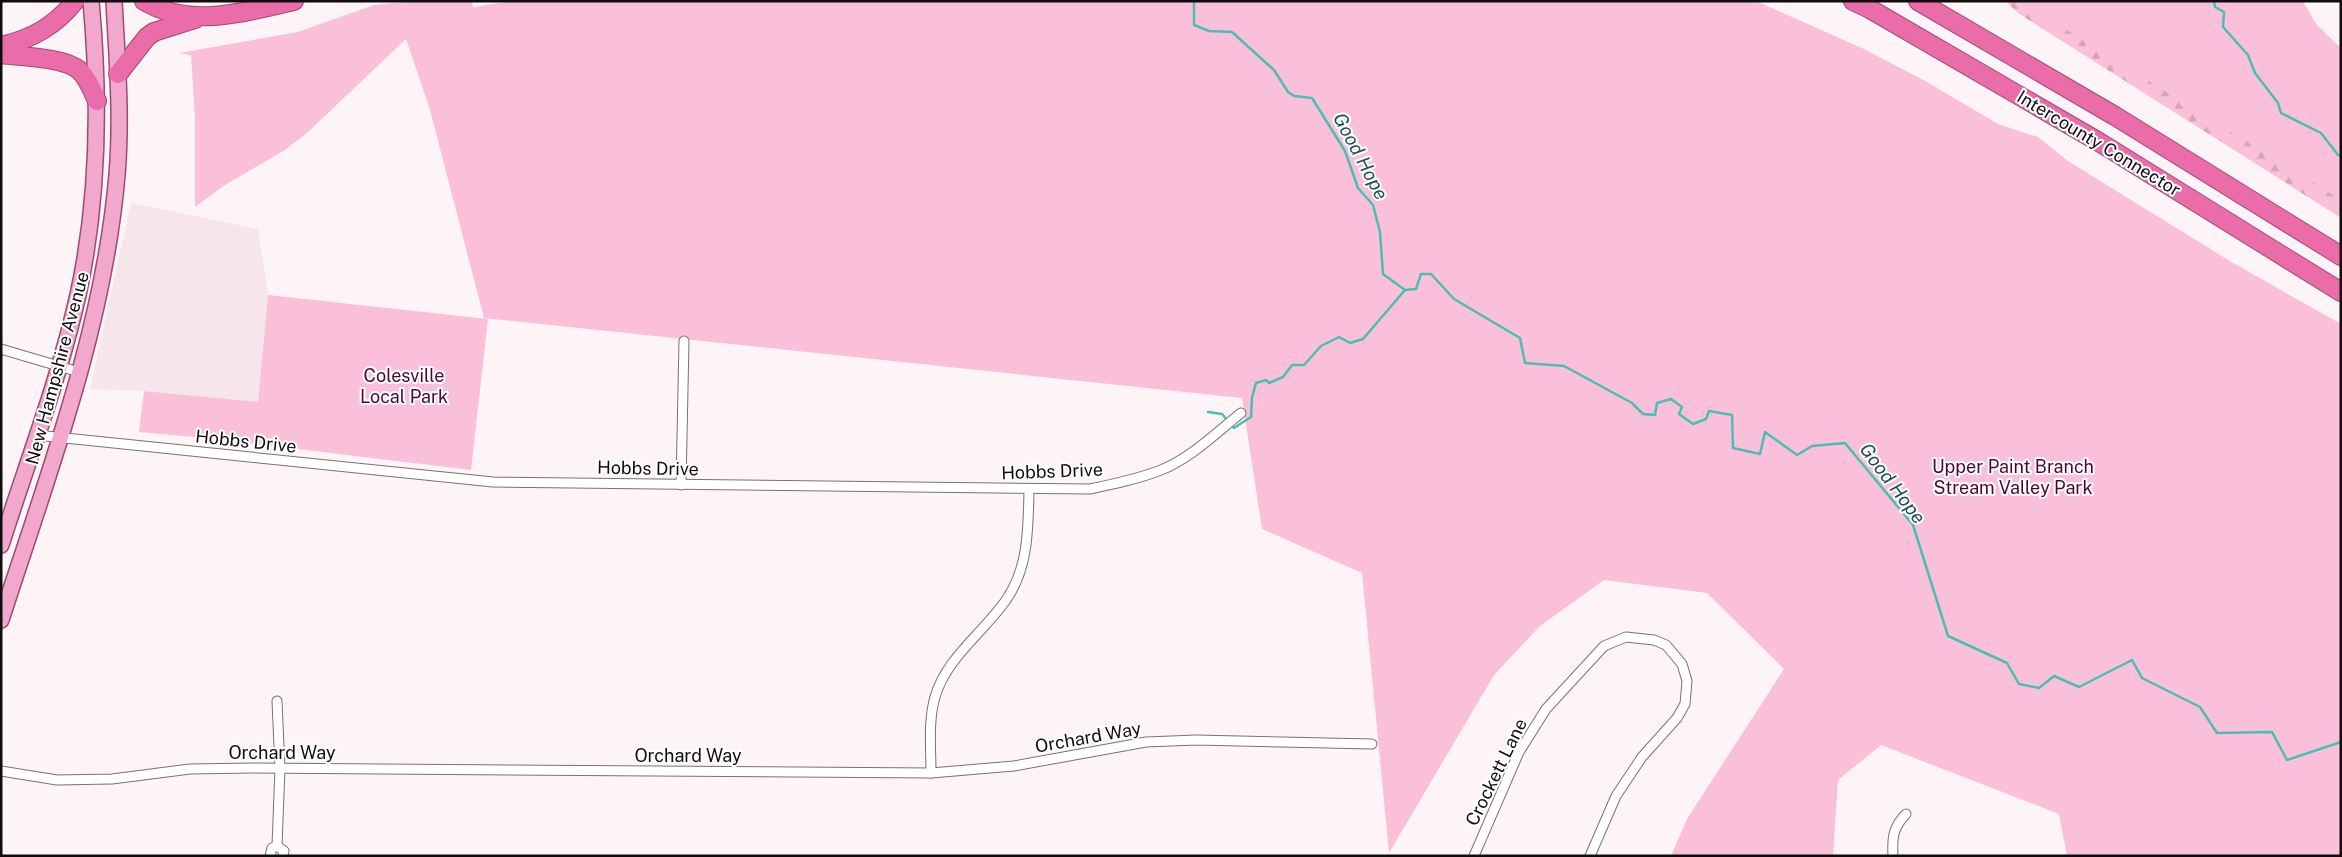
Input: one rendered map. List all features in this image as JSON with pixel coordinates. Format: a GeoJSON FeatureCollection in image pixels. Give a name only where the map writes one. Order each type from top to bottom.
{"type":"FeatureCollection","features":[{"type":"Feature","properties":{"kind":"highway"},"geometry":{"type":"LineString","coordinates":[[144,1],[160,10],[174,14],[200,17],[226,15],[294,1]]}},
{"type":"Feature","properties":{"kind":"highway","name":"Intercounty Connector"},"geometry":{"type":"LineString","coordinates":[[1853,1],[1870,9],[2099,142],[2341,292]]}},
{"type":"Feature","properties":{"kind":"highway","name":"Intercounty Connector"},"geometry":{"type":"LineString","coordinates":[[1918,1],[2115,116],[2341,256]]}},
{"type":"Feature","properties":{"kind":"highway"},"geometry":{"type":"LineString","coordinates":[[1,46],[36,35],[70,7]]}},
{"type":"Feature","properties":{"kind":"highway"},"geometry":{"type":"LineString","coordinates":[[118,74],[128,64],[147,36],[200,17]]}},
{"type":"Feature","properties":{"kind":"highway"},"geometry":{"type":"LineString","coordinates":[[1,54],[62,63],[77,68],[88,81],[97,100]]}},
{"type":"Feature","properties":{"kind":"main road","name":"New Hampshire Avenue"},"geometry":{"type":"LineString","coordinates":[[1,620],[79,372],[100,292],[112,219],[118,154],[118,74],[114,5]]}},
{"type":"Feature","properties":{"kind":"main road","name":"New Hampshire Avenue"},"geometry":{"type":"LineString","coordinates":[[2,538],[59,366],[78,296],[91,221],[96,158],[97,100],[92,6]]}},
{"type":"Feature","properties":{"kind":"street"},"geometry":{"type":"LineString","coordinates":[[681,485],[684,341]]}},
{"type":"Feature","properties":{"kind":"street"},"geometry":{"type":"LineString","coordinates":[[1,349],[79,372]]}},
{"type":"Feature","properties":{"kind":"street","name":"Hobbs Drive"},"geometry":{"type":"LineString","coordinates":[[36,435],[493,482],[1029,490],[1090,489],[1126,482],[1163,469],[1197,449],[1241,413]]}},
{"type":"Feature","properties":{"kind":"street"},"geometry":{"type":"LineString","coordinates":[[931,773],[931,720],[935,697],[945,674],[1006,599],[1018,577],[1027,538],[1029,490]]}},
{"type":"Feature","properties":{"kind":"street","name":"Crockett Lane"},"geometry":{"type":"LineString","coordinates":[[1474,856],[1519,752],[1546,709],[1604,646],[1626,637],[1654,640],[1666,645],[1682,664],[1687,681],[1685,704],[1677,718],[1642,757],[1616,796],[1590,856]]}},
{"type":"Feature","properties":{"kind":"street"},"geometry":{"type":"LineString","coordinates":[[277,701],[280,768],[277,846]]}},
{"type":"Feature","properties":{"kind":"street","name":"Orchard Way"},"geometry":{"type":"LineString","coordinates":[[1,771],[58,780],[112,779],[190,768],[931,773],[1014,766],[1146,742],[1196,740],[1372,744]]}},
{"type":"Feature","properties":{"kind":"street"},"geometry":{"type":"LineString","coordinates":[[1893,856],[1892,836],[1897,824],[1906,814]]}},
{"type":"Feature","properties":{"kind":"street"},"geometry":{"type":"LineString","coordinates":[[270,856],[270,850],[277,846]]}},
{"type":"Feature","properties":{"kind":"street"},"geometry":{"type":"LineString","coordinates":[[277,846],[284,851],[283,856]]}},
{"type":"Feature","properties":{"kind":"shaded area"},"geometry":{"type":"Polygon","coordinates":[[[131,203],[258,229],[268,295],[258,402],[144,391],[90,389],[131,203]]]}},
{"type":"Feature","properties":{"kind":"green space","name":"Upper Paint Branch Stream Valley Park"},"geometry":{"type":"Polygon","coordinates":[[[415,1],[472,1],[473,7],[511,1],[1756,1],[1864,49],[1925,81],[2000,125],[2038,137],[2068,161],[2233,263],[2341,324],[2341,856],[2067,856],[2059,814],[1881,745],[1838,780],[1833,856],[1671,856],[1687,819],[1784,669],[1707,593],[1604,580],[1540,626],[1494,675],[1389,853],[1362,573],[1262,529],[1242,398],[484,318],[430,110],[406,39],[308,132],[285,150],[225,185],[195,207],[195,118],[191,55],[179,53],[298,32],[374,5],[415,1]]]}},
{"type":"Feature","properties":{"kind":"green space"},"geometry":{"type":"Polygon","coordinates":[[[2005,1],[2292,1],[2341,88],[2341,218],[2018,13],[2005,1]]]}},
{"type":"Feature","properties":{"kind":"green space"},"geometry":{"type":"Polygon","coordinates":[[[2020,1],[2303,1],[2316,24],[2341,48],[2341,200],[2020,1]]]}},
{"type":"Feature","properties":{"kind":"green space","name":"Colesville Local Park"},"geometry":{"type":"Polygon","coordinates":[[[268,295],[488,319],[471,470],[206,438],[139,432],[144,391],[258,402],[268,295]]]}},
{"type":"Feature","properties":{"kind":"waterway","name":"Good Hope"},"geometry":{"type":"LineString","coordinates":[[1194,1],[1194,25],[1209,31],[1232,32],[1274,70],[1288,92],[1294,96],[1312,98],[1345,151],[1358,188],[1373,205],[1380,232],[1383,274],[1405,290],[1416,289],[1421,274],[1431,274],[1454,299],[1520,338],[1525,363],[1564,366],[1632,403],[1643,414],[1655,415],[1657,403],[1671,399],[1682,407],[1679,414],[1693,424],[1706,419],[1709,411],[1732,415],[1733,448],[1760,454],[1765,432],[1797,455],[1812,446],[1845,443],[1913,525],[1948,636],[2007,663],[2019,684],[2039,688],[2054,676],[2079,687],[2132,660],[2142,678],[2200,707],[2217,733],[2272,732],[2287,760],[2341,742]]}},
{"type":"Feature","properties":{"kind":"waterway"},"geometry":{"type":"LineString","coordinates":[[2214,1],[2215,7],[2224,12],[2223,27],[2248,55],[2255,73],[2278,103],[2281,113],[2321,133],[2338,155],[2341,155]]}},
{"type":"Feature","properties":{"kind":"waterway"},"geometry":{"type":"LineString","coordinates":[[1208,412],[1222,414],[1234,428],[1251,417],[1252,398],[1256,383],[1266,380],[1269,383],[1283,377],[1292,365],[1304,365],[1321,346],[1339,337],[1350,343],[1363,339],[1405,290]]}}]}
